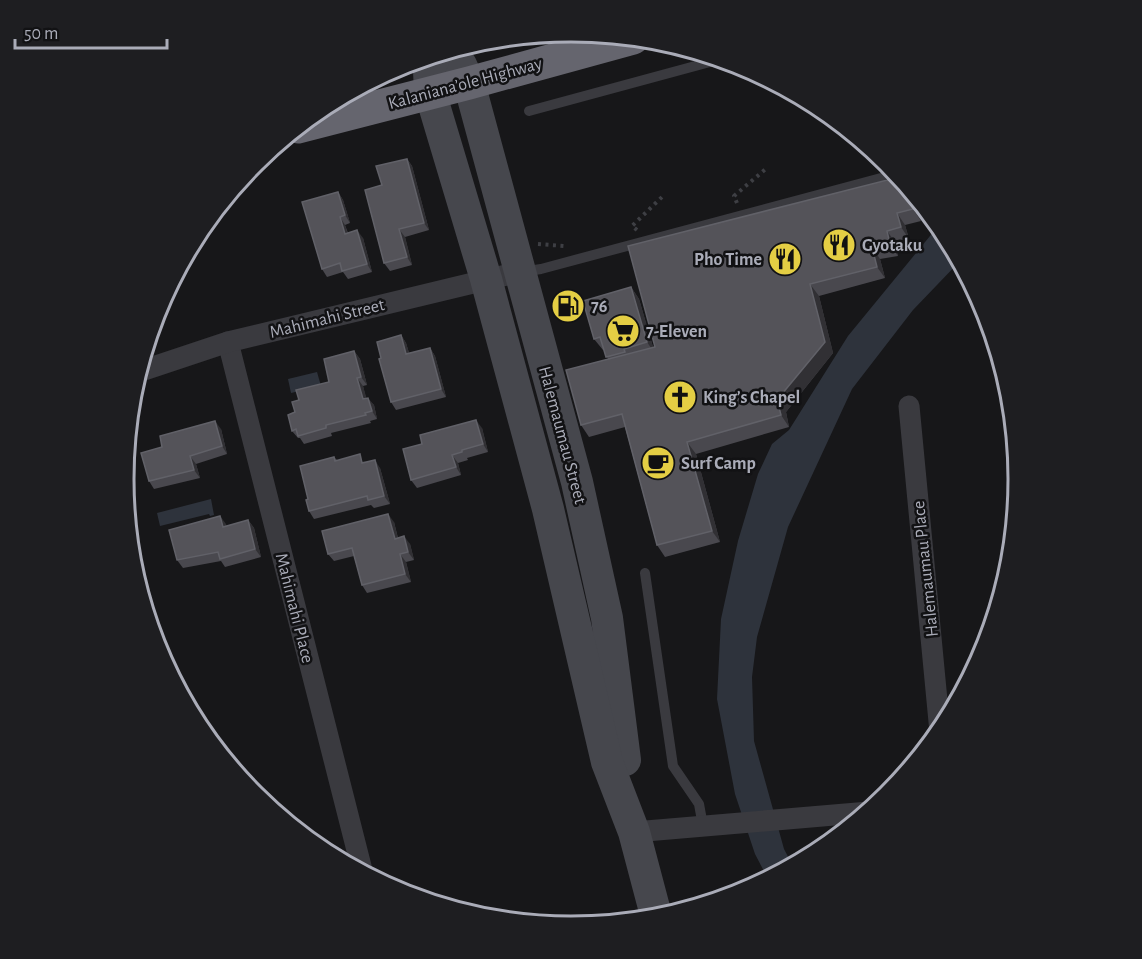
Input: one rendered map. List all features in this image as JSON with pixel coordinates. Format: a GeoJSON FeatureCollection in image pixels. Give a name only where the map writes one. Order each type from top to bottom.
{"type":"FeatureCollection","features":[{"type":"Feature","properties":{"kind":"highway","name":"Kalaniana’ole Highway"},"geometry":{"type":"LineString","coordinates":[[321,121],[611,44]]}},
{"type":"Feature","properties":{"kind":"street","name":"Halemaumau Street"},"geometry":{"type":"LineString","coordinates":[[454,58],[461,65],[469,83],[577,482],[607,618],[634,832]]}},
{"type":"Feature","properties":{"kind":"street","name":"Halemaumau Street"},"geometry":{"type":"LineString","coordinates":[[431,65],[429,71],[430,92],[486,279],[548,509],[608,762],[634,832],[654,909]]}},
{"type":"Feature","properties":{"kind":"street","name":"Mahimahi Street"},"geometry":{"type":"LineString","coordinates":[[147,369],[228,342],[519,272]]}},
{"type":"Feature","properties":{"kind":"street","name":"Mahimahi Place"},"geometry":{"type":"LineString","coordinates":[[228,342],[360,863]]}},
{"type":"Feature","properties":{"kind":"street","name":"Halemaumau Place"},"geometry":{"type":"LineString","coordinates":[[909,406],[939,717]]}},
{"type":"Feature","properties":{"kind":"street"},"geometry":{"type":"LineString","coordinates":[[568,593],[600,585]]}},
{"type":"Feature","properties":{"kind":"street"},"geometry":{"type":"LineString","coordinates":[[634,832],[853,813]]}},
{"type":"Feature","properties":{"kind":"lane"},"geometry":{"type":"LineString","coordinates":[[529,111],[706,63]]}},
{"type":"Feature","properties":{"kind":"lane"},"geometry":{"type":"LineString","coordinates":[[519,272],[541,269],[881,178]]}},
{"type":"Feature","properties":{"kind":"lane"},"geometry":{"type":"LineString","coordinates":[[645,573],[673,766],[699,804],[703,826]]}},
{"type":"Feature","properties":{"kind":"path"},"geometry":{"type":"LineString","coordinates":[[743,214],[734,196],[768,167]]}},
{"type":"Feature","properties":{"kind":"shaded area"},"geometry":{"type":"Polygon","coordinates":[[[933,233],[954,268],[913,310],[852,389],[788,527],[757,637],[752,677],[754,741],[784,849],[789,859],[764,872],[755,854],[735,794],[717,699],[721,619],[738,541],[758,474],[772,444],[789,430],[848,336],[933,233]]]}},
{"type":"Feature","properties":{"kind":"shaded area"},"geometry":{"type":"Polygon","coordinates":[[[317,372],[321,386],[291,393],[288,379],[317,372]]]}},
{"type":"Feature","properties":{"kind":"shaded area"},"geometry":{"type":"Polygon","coordinates":[[[211,499],[214,515],[209,514],[160,526],[157,513],[211,499]]]}},
{"type":"Feature","properties":{"kind":"building"},"geometry":{"type":"Polygon","coordinates":[[[407,159],[424,223],[399,229],[407,257],[384,263],[365,190],[382,185],[376,166],[407,159]]]}},
{"type":"Feature","properties":{"kind":"building","name":"King’s Chapel"},"geometry":{"type":"Polygon","coordinates":[[[889,180],[913,209],[897,213],[901,227],[887,231],[890,244],[872,247],[877,267],[810,284],[825,342],[777,400],[781,415],[687,442],[712,531],[657,545],[622,414],[581,425],[566,370],[655,347],[628,246],[889,180]]]}},
{"type":"Feature","properties":{"kind":"building"},"geometry":{"type":"Polygon","coordinates":[[[338,192],[345,215],[340,217],[345,234],[357,230],[367,264],[342,271],[340,263],[322,269],[302,202],[338,192]]]}},
{"type":"Feature","properties":{"kind":"building","name":"7-Eleven"},"geometry":{"type":"Polygon","coordinates":[[[631,287],[647,342],[624,349],[625,352],[606,357],[600,337],[594,339],[583,301],[631,287]]]}},
{"type":"Feature","properties":{"kind":"building"},"geometry":{"type":"Polygon","coordinates":[[[401,335],[406,354],[430,348],[441,389],[391,402],[379,359],[381,358],[377,342],[401,335]]]}},
{"type":"Feature","properties":{"kind":"building"},"geometry":{"type":"Polygon","coordinates":[[[354,351],[361,377],[357,378],[363,399],[368,398],[372,411],[365,413],[366,415],[326,425],[326,428],[298,436],[296,429],[292,431],[288,415],[295,412],[292,402],[299,400],[296,390],[329,382],[324,359],[354,351]]]}},
{"type":"Feature","properties":{"kind":"building"},"geometry":{"type":"Polygon","coordinates":[[[476,420],[483,444],[452,455],[456,467],[411,480],[403,449],[422,444],[420,435],[476,420]]]}},
{"type":"Feature","properties":{"kind":"building"},"geometry":{"type":"Polygon","coordinates":[[[215,421],[222,446],[190,456],[194,470],[149,481],[141,453],[162,447],[160,436],[215,421]]]}},
{"type":"Feature","properties":{"kind":"building"},"geometry":{"type":"Polygon","coordinates":[[[360,454],[362,463],[375,460],[384,496],[368,500],[367,496],[309,511],[300,466],[334,457],[335,461],[360,454]]]}},
{"type":"Feature","properties":{"kind":"building"},"geometry":{"type":"Polygon","coordinates":[[[388,514],[395,539],[404,536],[408,552],[400,554],[405,574],[362,585],[352,548],[328,554],[322,531],[388,514]]]}},
{"type":"Feature","properties":{"kind":"building"},"geometry":{"type":"Polygon","coordinates":[[[220,516],[223,527],[248,520],[255,549],[220,559],[218,552],[177,560],[169,530],[220,516]]]}},
{"type":"Feature","properties":{"kind":"place","name":"Gyotaku"},"geometry":{"type":"Point","coordinates":[839,245]}},
{"type":"Feature","properties":{"kind":"place","name":"Pho Time"},"geometry":{"type":"Point","coordinates":[785,259]}},
{"type":"Feature","properties":{"kind":"place","name":"76"},"geometry":{"type":"Point","coordinates":[568,306]}},
{"type":"Feature","properties":{"kind":"place","name":"7-Eleven"},"geometry":{"type":"Point","coordinates":[623,331]}},
{"type":"Feature","properties":{"kind":"place","name":"King’s Chapel"},"geometry":{"type":"Point","coordinates":[680,397]}},
{"type":"Feature","properties":{"kind":"place","name":"Surf Camp"},"geometry":{"type":"Point","coordinates":[658,463]}}]}
